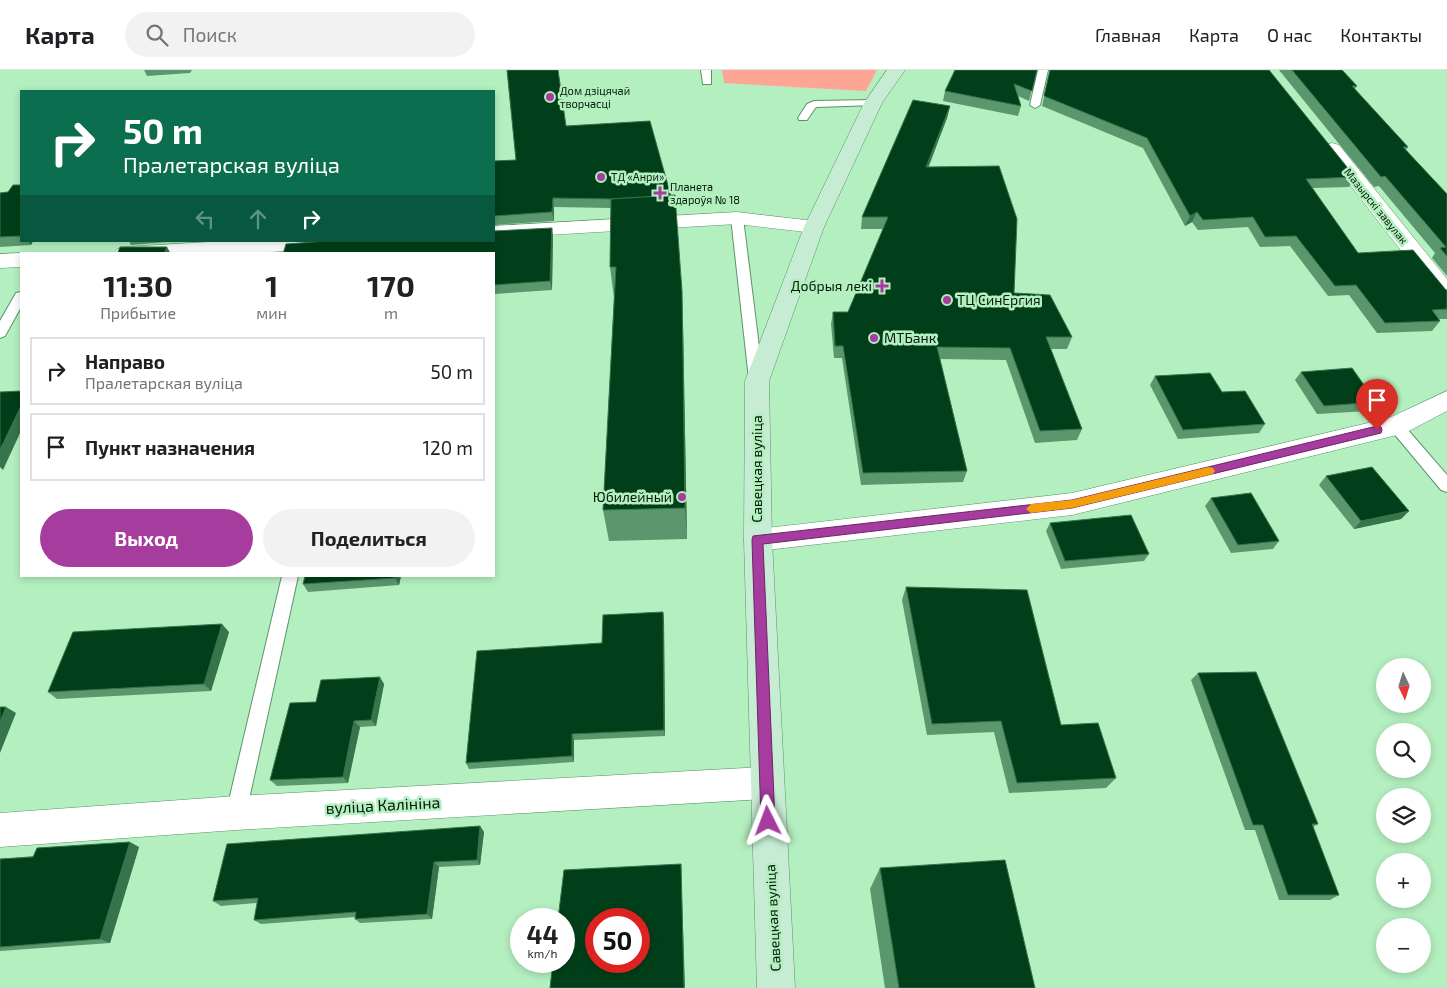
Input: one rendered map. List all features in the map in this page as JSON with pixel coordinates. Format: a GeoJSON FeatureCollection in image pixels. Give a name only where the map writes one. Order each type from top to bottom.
{"type":"FeatureCollection","features":[{"type":"Feature","properties":{"kind":"main road","name":"Савецкая вуліца"},"geometry":{"type":"LineString","coordinates":[[776,988],[766,783],[758,540],[757,381],[814,227],[873,104],[896,70]]}},
{"type":"Feature","properties":{"kind":"street","name":"Мазырскі завулак"},"geometry":{"type":"LineString","coordinates":[[1318,132],[1447,294]]}},
{"type":"Feature","properties":{"kind":"street"},"geometry":{"type":"LineString","coordinates":[[495,232],[737,218],[814,227]]}},
{"type":"Feature","properties":{"kind":"street"},"geometry":{"type":"LineString","coordinates":[[157,252],[320,242]]}},
{"type":"Feature","properties":{"kind":"street"},"geometry":{"type":"LineString","coordinates":[[0,261],[20,260]]}},
{"type":"Feature","properties":{"kind":"street"},"geometry":{"type":"LineString","coordinates":[[758,540],[1072,504],[1396,426],[1447,400]]}},
{"type":"Feature","properties":{"kind":"street","name":"вуліца Калініна"},"geometry":{"type":"LineString","coordinates":[[0,830],[236,813],[766,783]]}},
{"type":"Feature","properties":{"kind":"lane"},"geometry":{"type":"LineString","coordinates":[[706,70],[707,82]]}},
{"type":"Feature","properties":{"kind":"lane"},"geometry":{"type":"LineString","coordinates":[[1035,104],[1043,70]]}},
{"type":"Feature","properties":{"kind":"lane"},"geometry":{"type":"LineString","coordinates":[[803,118],[814,104],[873,104]]}},
{"type":"Feature","properties":{"kind":"lane"},"geometry":{"type":"LineString","coordinates":[[737,218],[757,381]]}},
{"type":"Feature","properties":{"kind":"lane"},"geometry":{"type":"LineString","coordinates":[[0,333],[20,298]]}},
{"type":"Feature","properties":{"kind":"lane"},"geometry":{"type":"LineString","coordinates":[[1396,426],[1447,486]]}},
{"type":"Feature","properties":{"kind":"lane"},"geometry":{"type":"LineString","coordinates":[[236,813],[290,577]]}},
{"type":"Feature","properties":{"kind":"shaded area"},"geometry":{"type":"Polygon","coordinates":[[[722,70],[877,70],[866,91],[724,83],[722,70]]]}},
{"type":"Feature","properties":{"kind":"building"},"geometry":{"type":"Polygon","coordinates":[[[507,70],[558,70],[566,126],[650,121],[671,196],[611,199],[553,198],[552,212],[495,216],[495,161],[516,160],[507,70]]]}},
{"type":"Feature","properties":{"kind":"building"},"geometry":{"type":"Polygon","coordinates":[[[955,70],[1037,70],[1032,91],[1014,84],[1021,106],[945,91],[955,70]]]}},
{"type":"Feature","properties":{"kind":"building"},"geometry":{"type":"Polygon","coordinates":[[[1050,70],[1269,70],[1355,177],[1306,179],[1358,253],[1413,250],[1447,290],[1447,309],[1432,310],[1440,321],[1385,323],[1356,285],[1335,286],[1296,236],[1265,237],[1253,217],[1203,220],[1197,212],[1190,216],[1147,138],[1044,96],[1050,70]]]}},
{"type":"Feature","properties":{"kind":"building"},"geometry":{"type":"Polygon","coordinates":[[[1292,70],[1342,70],[1357,86],[1352,86],[1408,147],[1403,147],[1447,194],[1447,256],[1440,248],[1446,247],[1385,176],[1381,177],[1292,70]]]}},
{"type":"Feature","properties":{"kind":"building"},"geometry":{"type":"Polygon","coordinates":[[[913,100],[950,106],[926,167],[999,166],[1017,219],[1014,293],[1050,295],[1072,337],[1046,337],[1082,429],[1040,431],[1010,348],[937,347],[967,471],[863,473],[843,346],[835,346],[833,312],[848,312],[888,217],[862,217],[913,100]]]}},
{"type":"Feature","properties":{"kind":"building"},"geometry":{"type":"Polygon","coordinates":[[[13,185],[20,185],[20,236],[0,237],[0,193],[8,192],[13,185]]]}},
{"type":"Feature","properties":{"kind":"building"},"geometry":{"type":"Polygon","coordinates":[[[675,195],[682,291],[685,508],[603,510],[616,267],[610,267],[611,199],[675,195]]]}},
{"type":"Feature","properties":{"kind":"building"},"geometry":{"type":"Polygon","coordinates":[[[552,228],[550,281],[495,285],[495,252],[284,252],[286,244],[315,242],[495,242],[495,231],[552,228]]]}},
{"type":"Feature","properties":{"kind":"building"},"geometry":{"type":"Polygon","coordinates":[[[120,247],[167,247],[165,252],[118,252],[120,247]]]}},
{"type":"Feature","properties":{"kind":"building"},"geometry":{"type":"Polygon","coordinates":[[[1352,368],[1376,402],[1324,406],[1301,372],[1352,368]]]}},
{"type":"Feature","properties":{"kind":"building"},"geometry":{"type":"Polygon","coordinates":[[[1210,373],[1222,392],[1245,391],[1265,424],[1183,430],[1155,376],[1210,373]]]}},
{"type":"Feature","properties":{"kind":"building"},"geometry":{"type":"Polygon","coordinates":[[[20,391],[20,408],[0,450],[0,392],[20,391]]]}},
{"type":"Feature","properties":{"kind":"building"},"geometry":{"type":"Polygon","coordinates":[[[1372,467],[1409,511],[1361,521],[1326,476],[1372,467]]]}},
{"type":"Feature","properties":{"kind":"building"},"geometry":{"type":"Polygon","coordinates":[[[1251,493],[1279,541],[1238,545],[1211,498],[1251,493]]]}},
{"type":"Feature","properties":{"kind":"building"},"geometry":{"type":"Polygon","coordinates":[[[1131,515],[1149,554],[1065,561],[1050,523],[1131,515]]]}},
{"type":"Feature","properties":{"kind":"building"},"geometry":{"type":"Polygon","coordinates":[[[305,577],[395,577],[395,578],[303,584],[305,577]]]}},
{"type":"Feature","properties":{"kind":"building"},"geometry":{"type":"Polygon","coordinates":[[[906,587],[1027,590],[1061,725],[1098,723],[1116,778],[1017,783],[1001,721],[932,724],[906,587]]]}},
{"type":"Feature","properties":{"kind":"building"},"geometry":{"type":"Polygon","coordinates":[[[663,612],[664,730],[572,734],[572,756],[466,763],[477,651],[602,643],[603,615],[663,612]]]}},
{"type":"Feature","properties":{"kind":"building"},"geometry":{"type":"Polygon","coordinates":[[[222,624],[204,684],[48,692],[73,632],[222,624]]]}},
{"type":"Feature","properties":{"kind":"building"},"geometry":{"type":"Polygon","coordinates":[[[1256,672],[1318,824],[1312,824],[1339,895],[1288,895],[1263,825],[1253,825],[1198,673],[1256,672]]]}},
{"type":"Feature","properties":{"kind":"building"},"geometry":{"type":"Polygon","coordinates":[[[380,677],[371,720],[354,721],[343,777],[270,780],[290,703],[316,702],[321,680],[380,677]]]}},
{"type":"Feature","properties":{"kind":"building"},"geometry":{"type":"Polygon","coordinates":[[[0,707],[6,707],[0,722],[0,707]]]}},
{"type":"Feature","properties":{"kind":"building"},"geometry":{"type":"Polygon","coordinates":[[[480,826],[477,860],[434,862],[427,914],[355,919],[356,912],[254,920],[258,898],[213,901],[227,844],[480,826]]]}},
{"type":"Feature","properties":{"kind":"building"},"geometry":{"type":"Polygon","coordinates":[[[130,842],[100,939],[0,947],[0,859],[33,857],[37,848],[130,842]]]}},
{"type":"Feature","properties":{"kind":"building"},"geometry":{"type":"Polygon","coordinates":[[[1005,860],[1035,988],[899,988],[880,868],[1005,860]]]}},
{"type":"Feature","properties":{"kind":"building"},"geometry":{"type":"Polygon","coordinates":[[[681,864],[684,988],[550,988],[552,973],[575,973],[575,908],[559,908],[564,870],[681,864]]]}},
{"type":"Feature","properties":{"kind":"slow traffic"},"geometry":{"type":"LineString","coordinates":[[1031,509],[1072,504],[1209,471]]}},
{"type":"Feature","properties":{"kind":"place","name":"Дом дзіцячай творчасці"},"geometry":{"type":"Point","coordinates":[550,97]}},
{"type":"Feature","properties":{"kind":"place","name":"ТД «Анри»"},"geometry":{"type":"Point","coordinates":[601,177]}},
{"type":"Feature","properties":{"kind":"place","name":"Планета здароўя № 18"},"geometry":{"type":"Point","coordinates":[660,193]}},
{"type":"Feature","properties":{"kind":"place","name":"Добрыя лекі"},"geometry":{"type":"Point","coordinates":[882,286]}},
{"type":"Feature","properties":{"kind":"place","name":"ТЦ СинЕргия"},"geometry":{"type":"Point","coordinates":[947,300]}},
{"type":"Feature","properties":{"kind":"place","name":"МТБанк"},"geometry":{"type":"Point","coordinates":[874,338]}},
{"type":"Feature","properties":{"kind":"place","name":"Юбилейный"},"geometry":{"type":"Point","coordinates":[682,497]}},
{"type":"Feature","properties":{"kind":"route"},"geometry":{"type":"LineString","coordinates":[[768,821],[758,540],[1072,504],[1377,430]]}}]}
